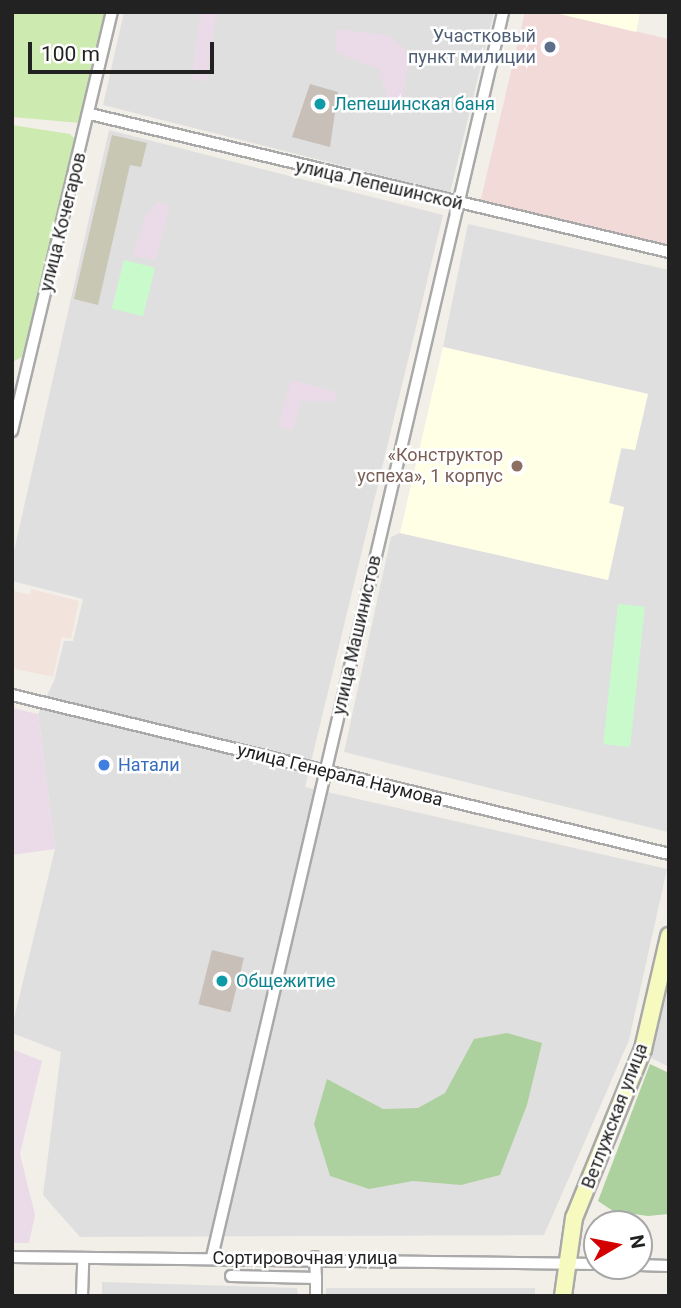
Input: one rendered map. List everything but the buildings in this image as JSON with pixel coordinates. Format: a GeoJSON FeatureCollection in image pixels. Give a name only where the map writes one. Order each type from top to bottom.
{"type":"FeatureCollection","features":[{"type":"Feature","properties":{"kind":"main road","name":"Ветлужская улица"},"geometry":{"type":"LineString","coordinates":[[563,1296],[564,1264],[574,1218],[643,1049],[669,936]]}},
{"type":"Feature","properties":{"kind":"street","name":"улица Кочегаров"},"geometry":{"type":"LineString","coordinates":[[12,431],[113,12]]}},
{"type":"Feature","properties":{"kind":"street","name":"улица Машинистов"},"geometry":{"type":"LineString","coordinates":[[212,1257],[503,12]]}},
{"type":"Feature","properties":{"kind":"street","name":"улица Лепешинской"},"geometry":{"type":"LineString","coordinates":[[90,114],[458,204],[669,251]]}},
{"type":"Feature","properties":{"kind":"street","name":"улица Генерала Наумова"},"geometry":{"type":"LineString","coordinates":[[12,695],[326,773],[669,853]]}},
{"type":"Feature","properties":{"kind":"street","name":"Сортировочная улица"},"geometry":{"type":"LineString","coordinates":[[12,1257],[315,1257],[583,1264]]}},
{"type":"Feature","properties":{"kind":"street"},"geometry":{"type":"LineString","coordinates":[[315,1257],[316,1296]]}},
{"type":"Feature","properties":{"kind":"street"},"geometry":{"type":"LineString","coordinates":[[82,1296],[83,1258]]}},
{"type":"Feature","properties":{"kind":"street"},"geometry":{"type":"LineString","coordinates":[[231,1276],[316,1278]]}},
{"type":"Feature","properties":{"kind":"shaded area"},"geometry":{"type":"Polygon","coordinates":[[[124,12],[494,12],[450,193],[103,105],[124,12]]]}},
{"type":"Feature","properties":{"kind":"shaded area"},"geometry":{"type":"Polygon","coordinates":[[[201,12],[216,14],[206,81],[192,79],[201,12]]]}},
{"type":"Feature","properties":{"kind":"shaded area"},"geometry":{"type":"Polygon","coordinates":[[[525,12],[552,12],[669,39],[669,245],[480,203],[525,12]]]}},
{"type":"Feature","properties":{"kind":"shaded area"},"geometry":{"type":"Polygon","coordinates":[[[551,12],[640,12],[636,32],[551,12]]]}},
{"type":"Feature","properties":{"kind":"shaded area"},"geometry":{"type":"Polygon","coordinates":[[[336,29],[388,35],[402,46],[410,59],[401,103],[388,101],[379,69],[335,52],[336,29]]]}},
{"type":"Feature","properties":{"kind":"shaded area"},"geometry":{"type":"Polygon","coordinates":[[[109,130],[443,215],[305,787],[667,869],[629,1040],[544,1235],[80,1237],[43,1195],[61,1052],[12,1033],[12,1027],[55,849],[38,714],[54,681],[64,641],[73,641],[83,599],[12,581],[12,560],[109,130]]]}},
{"type":"Feature","properties":{"kind":"shaded area"},"geometry":{"type":"Polygon","coordinates":[[[112,135],[147,143],[141,167],[130,165],[98,305],[74,299],[112,135]]]}},
{"type":"Feature","properties":{"kind":"shaded area"},"geometry":{"type":"Polygon","coordinates":[[[157,202],[169,205],[156,260],[133,256],[146,216],[157,202]]]}},
{"type":"Feature","properties":{"kind":"shaded area"},"geometry":{"type":"Polygon","coordinates":[[[468,224],[669,270],[668,832],[344,752],[391,537],[400,533],[608,580],[624,508],[609,503],[622,447],[635,450],[648,394],[443,347],[468,224]]]}},
{"type":"Feature","properties":{"kind":"shaded area","name":"«Конструктор успеха», 1 корпус"},"geometry":{"type":"Polygon","coordinates":[[[443,347],[648,394],[635,450],[621,448],[609,503],[624,507],[608,580],[400,533],[443,347]]]}},
{"type":"Feature","properties":{"kind":"shaded area"},"geometry":{"type":"Polygon","coordinates":[[[291,380],[337,392],[336,401],[301,401],[293,430],[279,427],[291,380]]]}},
{"type":"Feature","properties":{"kind":"shaded area"},"geometry":{"type":"Polygon","coordinates":[[[31,589],[79,601],[71,639],[62,637],[53,677],[12,668],[12,590],[30,595],[31,589]]]}},
{"type":"Feature","properties":{"kind":"shaded area"},"geometry":{"type":"Polygon","coordinates":[[[12,708],[38,714],[55,849],[12,855],[12,708]]]}},
{"type":"Feature","properties":{"kind":"shaded area"},"geometry":{"type":"Polygon","coordinates":[[[669,984],[669,1067],[651,1058],[669,984]]]}},
{"type":"Feature","properties":{"kind":"shaded area"},"geometry":{"type":"Polygon","coordinates":[[[12,1049],[42,1061],[20,1154],[35,1215],[29,1243],[12,1243],[12,1049]]]}},
{"type":"Feature","properties":{"kind":"shaded area"},"geometry":{"type":"Polygon","coordinates":[[[102,1282],[297,1288],[298,1296],[102,1296],[102,1282]]]}},
{"type":"Feature","properties":{"kind":"shaded area"},"geometry":{"type":"Polygon","coordinates":[[[326,1288],[535,1288],[535,1296],[326,1296],[326,1288]]]}},
{"type":"Feature","properties":{"kind":"green space"},"geometry":{"type":"Polygon","coordinates":[[[14,12],[107,12],[80,123],[12,117],[14,12]]]}},
{"type":"Feature","properties":{"kind":"green space"},"geometry":{"type":"Polygon","coordinates":[[[12,125],[70,134],[77,141],[22,357],[12,362],[12,125]]]}},
{"type":"Feature","properties":{"kind":"green space"},"geometry":{"type":"Polygon","coordinates":[[[124,260],[155,268],[143,316],[112,309],[124,260]]]}},
{"type":"Feature","properties":{"kind":"green space"},"geometry":{"type":"Polygon","coordinates":[[[618,604],[645,607],[630,747],[603,744],[618,604]]]}},
{"type":"Feature","properties":{"kind":"green space"},"geometry":{"type":"Polygon","coordinates":[[[507,1033],[542,1043],[527,1105],[500,1175],[461,1185],[413,1181],[369,1189],[330,1176],[314,1124],[327,1079],[383,1109],[418,1108],[445,1093],[474,1039],[507,1033]]]}},
{"type":"Feature","properties":{"kind":"green space"},"geometry":{"type":"Polygon","coordinates":[[[650,1064],[669,1073],[669,1214],[653,1216],[653,1210],[612,1210],[598,1201],[650,1064]]]}},
{"type":"Feature","properties":{"kind":"place","name":"Участковый пункт милиции"},"geometry":{"type":"Point","coordinates":[550,47]}},
{"type":"Feature","properties":{"kind":"place","name":"Лепешинская баня"},"geometry":{"type":"Point","coordinates":[320,104]}},
{"type":"Feature","properties":{"kind":"place","name":"«Конструктор успеха», 1 корпус"},"geometry":{"type":"Point","coordinates":[517,466]}},
{"type":"Feature","properties":{"kind":"place","name":"Натали"},"geometry":{"type":"Point","coordinates":[104,765]}},
{"type":"Feature","properties":{"kind":"place","name":"Общежитие"},"geometry":{"type":"Point","coordinates":[222,981]}}]}
